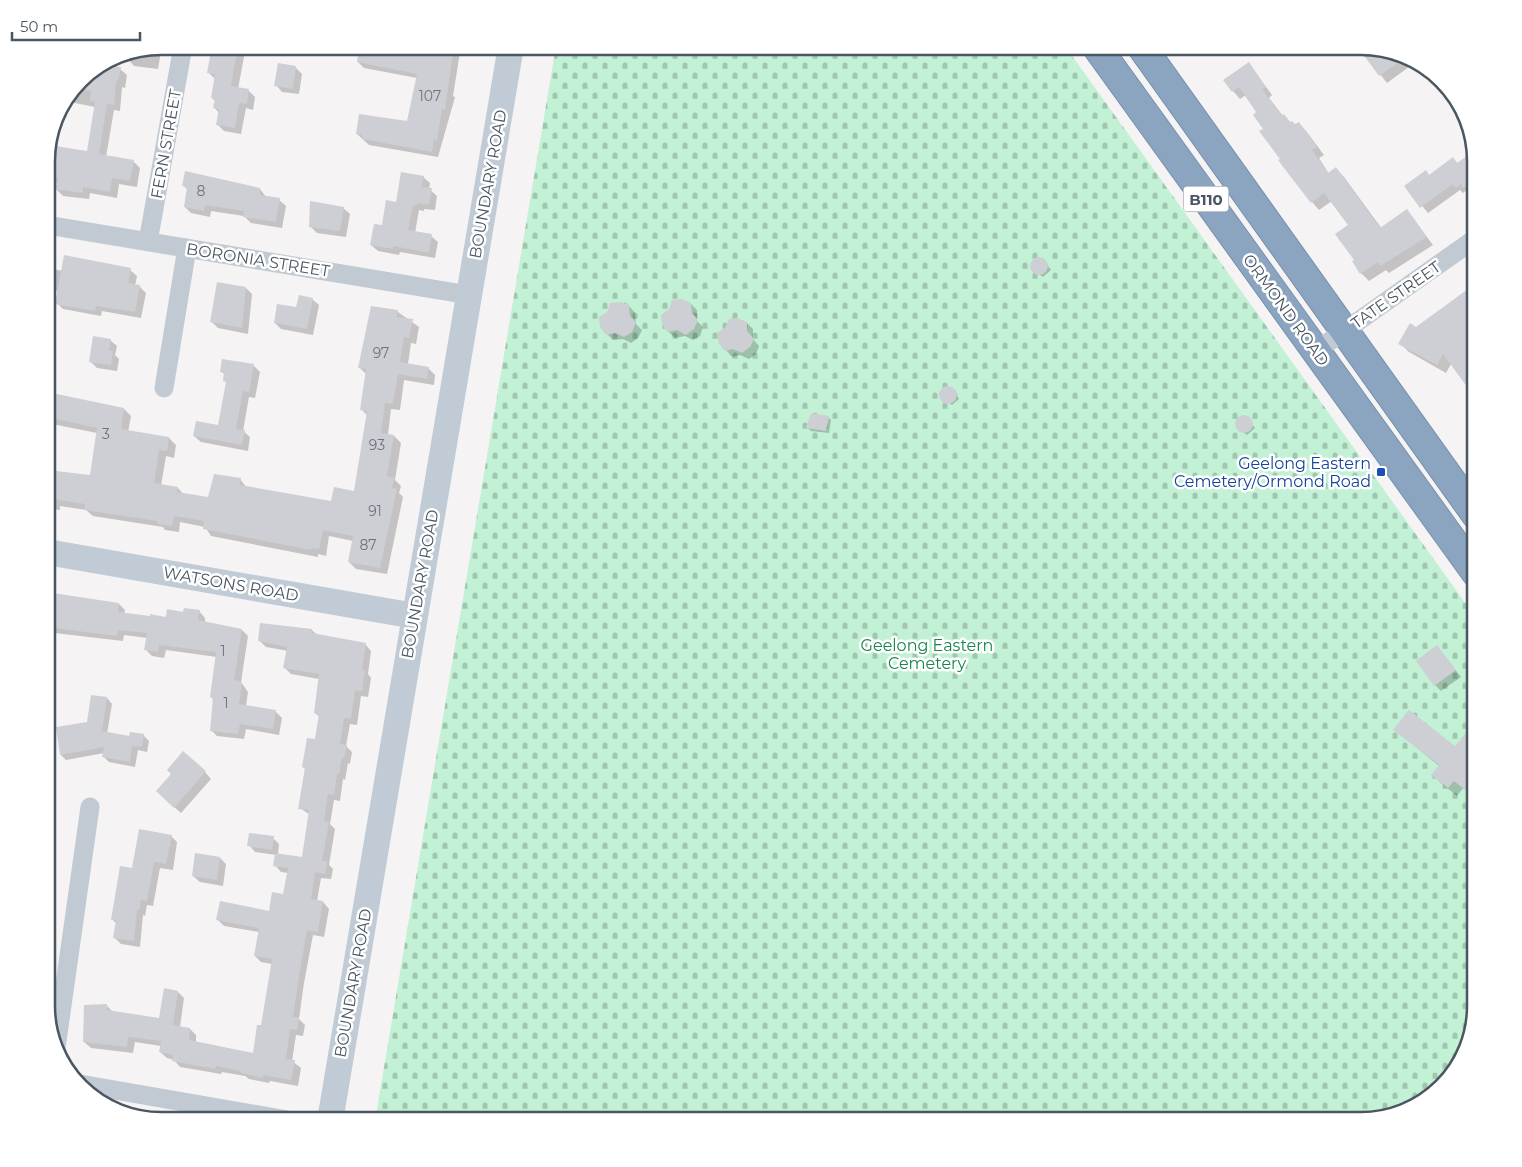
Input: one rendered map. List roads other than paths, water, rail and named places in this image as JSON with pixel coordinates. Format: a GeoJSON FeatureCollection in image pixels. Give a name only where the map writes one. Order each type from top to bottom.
{"type":"FeatureCollection","features":[{"type":"Feature","properties":{"kind":"highway","name":"ORMOND ROAD"},"geometry":{"type":"LineString","coordinates":[[1102,55],[1467,561]]}},
{"type":"Feature","properties":{"kind":"highway","name":"ORMOND ROAD"},"geometry":{"type":"LineString","coordinates":[[1147,55],[1467,503]]}},
{"type":"Feature","properties":{"kind":"main road","name":"BOUNDARY ROAD"},"geometry":{"type":"LineString","coordinates":[[332,1112],[509,55]]}},
{"type":"Feature","properties":{"kind":"main road","name":"WATSONS ROAD"},"geometry":{"type":"LineString","coordinates":[[55,554],[415,616]]}},
{"type":"Feature","properties":{"kind":"street","name":"FERN STREET"},"geometry":{"type":"LineString","coordinates":[[148,242],[181,55]]}},
{"type":"Feature","properties":{"kind":"street","name":"BORONIA STREET"},"geometry":{"type":"LineString","coordinates":[[55,226],[469,295]]}},
{"type":"Feature","properties":{"kind":"street","name":"TATE STREET"},"geometry":{"type":"LineString","coordinates":[[1316,352],[1467,244]]}},
{"type":"Feature","properties":{"kind":"street"},"geometry":{"type":"LineString","coordinates":[[164,388],[187,248]]}},
{"type":"Feature","properties":{"kind":"street"},"geometry":{"type":"LineString","coordinates":[[58,1031],[90,807]]}},
{"type":"Feature","properties":{"kind":"street"},"geometry":{"type":"LineString","coordinates":[[92,1086],[242,1112]]}},
{"type":"Feature","properties":{"kind":"place","name":"Geelong Eastern Cemetery/Ormond Road"},"geometry":{"type":"Point","coordinates":[1381,472]}},
{"type":"Feature","properties":{"kind":"park label","name":"Geelong Eastern Cemetery"},"geometry":{"type":"Point","coordinates":[927,654]}}]}
